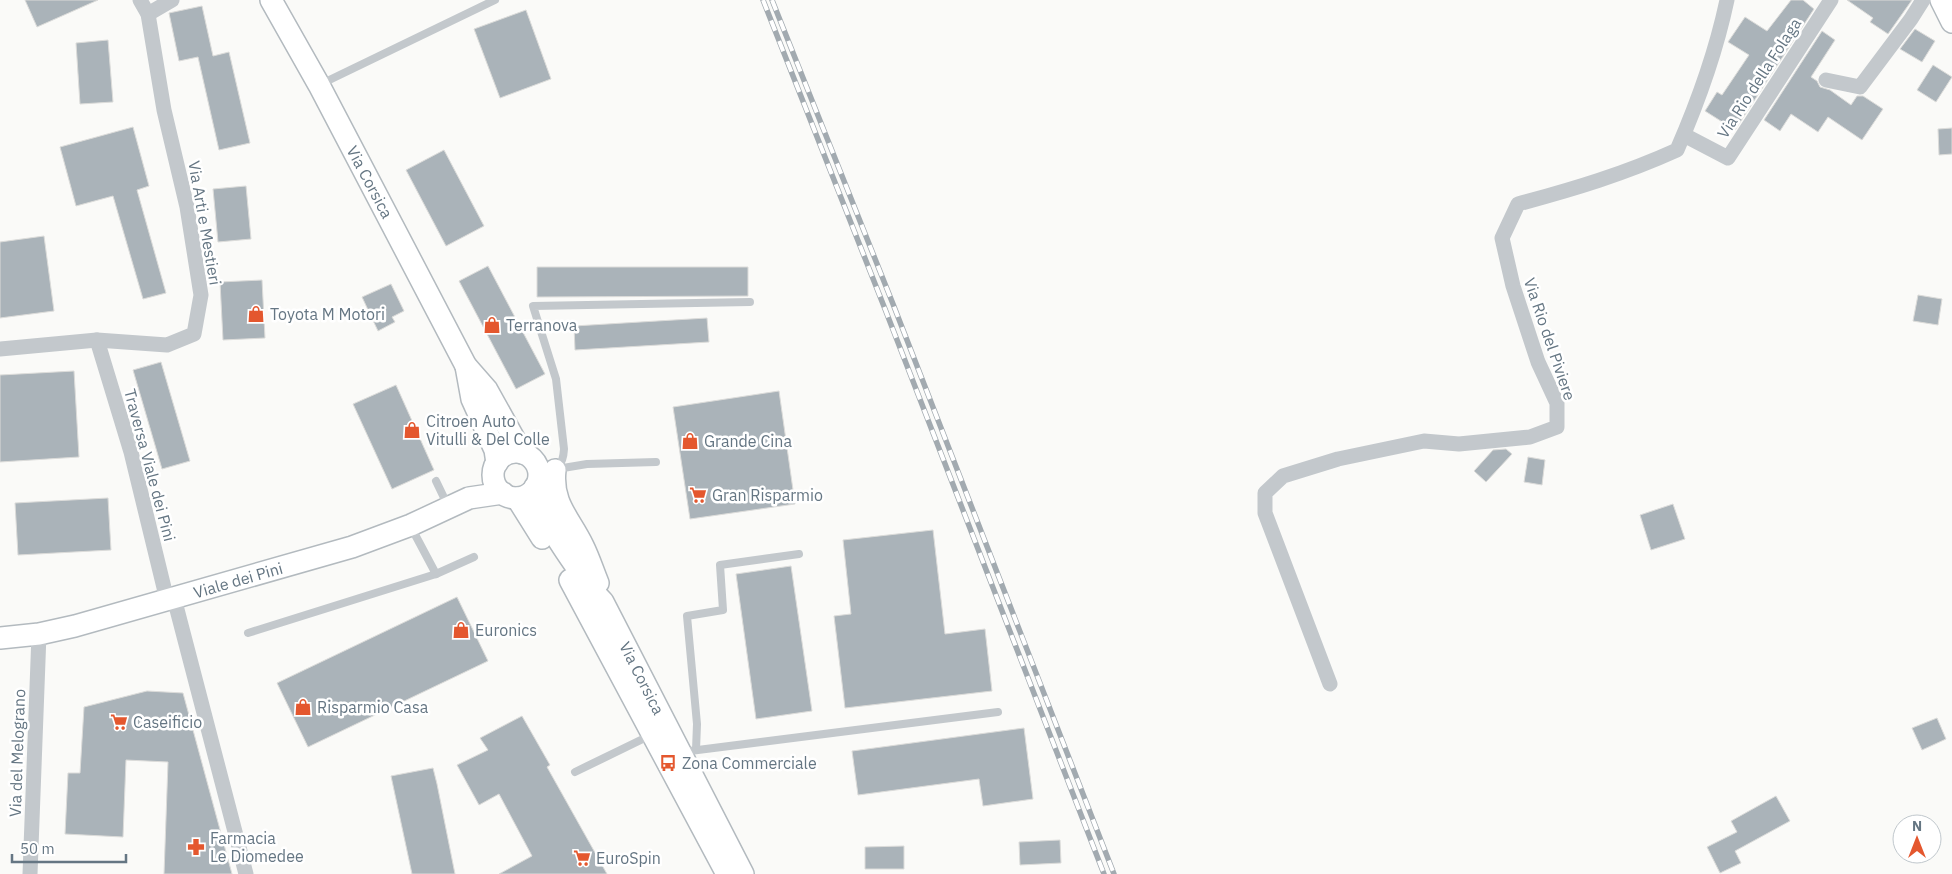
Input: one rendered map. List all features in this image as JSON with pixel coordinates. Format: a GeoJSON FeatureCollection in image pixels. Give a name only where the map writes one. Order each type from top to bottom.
{"type":"FeatureCollection","features":[{"type":"Feature","properties":{"kind":"main road","name":"Via Corsica"},"geometry":{"type":"LineString","coordinates":[[271,0],[319,84],[466,366],[487,390],[522,453],[535,462],[543,477],[542,510],[557,540],[590,589],[603,602],[688,751],[743,874]]}},
{"type":"Feature","properties":{"kind":"main road"},"geometry":{"type":"LineString","coordinates":[[1941,0],[1952,22]]}},
{"type":"Feature","properties":{"kind":"main road","name":"Via Corsica"},"geometry":{"type":"LineString","coordinates":[[466,366],[472,399],[495,450],[497,463],[494,478],[497,487],[510,496],[533,521],[553,558],[577,591],[726,874]]}},
{"type":"Feature","properties":{"kind":"main road"},"geometry":{"type":"LineString","coordinates":[[497,463],[508,454],[522,453]]}},
{"type":"Feature","properties":{"kind":"main road","name":"Viale dei Pini"},"geometry":{"type":"LineString","coordinates":[[469,498],[497,463]]}},
{"type":"Feature","properties":{"kind":"main road"},"geometry":{"type":"LineString","coordinates":[[510,496],[529,494],[543,477]]}},
{"type":"Feature","properties":{"kind":"main road","name":"Viale dei Pini"},"geometry":{"type":"LineString","coordinates":[[0,638],[39,634],[75,626],[352,547],[410,525],[469,498],[510,496]]}},
{"type":"Feature","properties":{"kind":"street","name":"Via Arti e Mestieri"},"geometry":{"type":"LineString","coordinates":[[0,350],[97,340],[167,345],[194,334],[201,294],[187,207],[164,110],[148,14],[140,0]]}},
{"type":"Feature","properties":{"kind":"street"},"geometry":{"type":"LineString","coordinates":[[148,14],[172,0]]}},
{"type":"Feature","properties":{"kind":"street","name":"Via Rio del Piviere"},"geometry":{"type":"LineString","coordinates":[[1330,684],[1264,513],[1264,493],[1283,476],[1338,459],[1424,441],[1459,444],[1530,437],[1558,426],[1556,403],[1538,362],[1513,286],[1502,238],[1518,204],[1570,190],[1631,170],[1677,150],[1696,106],[1722,25],[1727,0]]}},
{"type":"Feature","properties":{"kind":"street","name":"Via Rio della Folaga"},"geometry":{"type":"LineString","coordinates":[[1684,135],[1728,158],[1832,0]]}},
{"type":"Feature","properties":{"kind":"street"},"geometry":{"type":"LineString","coordinates":[[1826,80],[1860,87],[1923,0]]}},
{"type":"Feature","properties":{"kind":"street","name":"Traversa Viale dei Pini"},"geometry":{"type":"LineString","coordinates":[[97,340],[131,452],[246,874]]}},
{"type":"Feature","properties":{"kind":"street","name":"Via del Melograno"},"geometry":{"type":"LineString","coordinates":[[30,874],[39,634]]}},
{"type":"Feature","properties":{"kind":"lane"},"geometry":{"type":"LineString","coordinates":[[319,84],[495,0]]}},
{"type":"Feature","properties":{"kind":"lane"},"geometry":{"type":"LineString","coordinates":[[543,477],[561,464],[564,449],[556,379],[533,306],[750,302]]}},
{"type":"Feature","properties":{"kind":"lane"},"geometry":{"type":"LineString","coordinates":[[543,477],[587,464],[656,462]]}},
{"type":"Feature","properties":{"kind":"lane"},"geometry":{"type":"LineString","coordinates":[[436,481],[448,507]]}},
{"type":"Feature","properties":{"kind":"lane"},"geometry":{"type":"LineString","coordinates":[[410,525],[436,574]]}},
{"type":"Feature","properties":{"kind":"lane"},"geometry":{"type":"LineString","coordinates":[[799,554],[720,565],[723,610],[687,616],[697,724],[688,751],[998,712]]}},
{"type":"Feature","properties":{"kind":"lane"},"geometry":{"type":"LineString","coordinates":[[248,633],[436,574],[474,558]]}},
{"type":"Feature","properties":{"kind":"lane"},"geometry":{"type":"LineString","coordinates":[[575,772],[653,734]]}},
{"type":"Feature","properties":{"kind":"building"},"geometry":{"type":"Polygon","coordinates":[[[25,0],[98,0],[37,27],[25,0]]]}},
{"type":"Feature","properties":{"kind":"building"},"geometry":{"type":"Polygon","coordinates":[[[1791,0],[1803,0],[1814,9],[1735,130],[1705,111],[1717,92],[1722,95],[1749,55],[1728,42],[1745,17],[1767,31],[1791,0]]]}},
{"type":"Feature","properties":{"kind":"building"},"geometry":{"type":"Polygon","coordinates":[[[1847,0],[1912,0],[1888,34],[1870,22],[1873,18],[1847,0]]]}},
{"type":"Feature","properties":{"kind":"building"},"geometry":{"type":"Polygon","coordinates":[[[202,6],[213,56],[229,52],[250,143],[219,150],[198,57],[179,61],[169,13],[202,6]]]}},
{"type":"Feature","properties":{"kind":"building"},"geometry":{"type":"Polygon","coordinates":[[[526,10],[551,79],[500,98],[474,29],[526,10]]]}},
{"type":"Feature","properties":{"kind":"building"},"geometry":{"type":"Polygon","coordinates":[[[1915,29],[1935,41],[1922,62],[1900,49],[1915,29]]]}},
{"type":"Feature","properties":{"kind":"building"},"geometry":{"type":"Polygon","coordinates":[[[1822,31],[1835,40],[1811,77],[1817,81],[1820,87],[1830,90],[1851,105],[1857,96],[1863,96],[1883,109],[1862,140],[1828,117],[1818,132],[1791,114],[1780,131],[1764,120],[1822,31]]]}},
{"type":"Feature","properties":{"kind":"building"},"geometry":{"type":"Polygon","coordinates":[[[108,40],[113,102],[80,104],[76,43],[108,40]]]}},
{"type":"Feature","properties":{"kind":"building"},"geometry":{"type":"Polygon","coordinates":[[[1933,65],[1952,77],[1936,102],[1917,90],[1933,65]]]}},
{"type":"Feature","properties":{"kind":"building"},"geometry":{"type":"Polygon","coordinates":[[[133,127],[149,186],[137,190],[166,293],[143,299],[113,196],[76,206],[60,147],[133,127]]]}},
{"type":"Feature","properties":{"kind":"building"},"geometry":{"type":"Polygon","coordinates":[[[1952,128],[1952,154],[1939,155],[1938,129],[1952,128]]]}},
{"type":"Feature","properties":{"kind":"building"},"geometry":{"type":"Polygon","coordinates":[[[444,150],[484,226],[446,246],[406,170],[444,150]]]}},
{"type":"Feature","properties":{"kind":"building"},"geometry":{"type":"Polygon","coordinates":[[[246,186],[251,239],[218,242],[213,189],[246,186]]]}},
{"type":"Feature","properties":{"kind":"building"},"geometry":{"type":"Polygon","coordinates":[[[44,236],[54,311],[0,318],[0,242],[44,236]]]}},
{"type":"Feature","properties":{"kind":"building"},"geometry":{"type":"Polygon","coordinates":[[[488,266],[545,374],[516,389],[459,281],[488,266]]]}},
{"type":"Feature","properties":{"kind":"building"},"geometry":{"type":"Polygon","coordinates":[[[537,267],[748,267],[748,296],[537,297],[537,267]]]}},
{"type":"Feature","properties":{"kind":"building"},"geometry":{"type":"Polygon","coordinates":[[[262,280],[265,338],[223,340],[220,282],[262,280]]]}},
{"type":"Feature","properties":{"kind":"building"},"geometry":{"type":"Polygon","coordinates":[[[391,284],[404,311],[392,317],[395,322],[378,331],[362,297],[391,284]]]}},
{"type":"Feature","properties":{"kind":"building"},"geometry":{"type":"Polygon","coordinates":[[[1918,295],[1942,299],[1938,325],[1913,321],[1918,295]]]}},
{"type":"Feature","properties":{"kind":"building"},"geometry":{"type":"Polygon","coordinates":[[[707,318],[709,342],[575,350],[574,326],[707,318]]]}},
{"type":"Feature","properties":{"kind":"building"},"geometry":{"type":"Polygon","coordinates":[[[161,362],[190,461],[162,469],[133,370],[161,362]]]}},
{"type":"Feature","properties":{"kind":"building"},"geometry":{"type":"Polygon","coordinates":[[[74,371],[79,457],[0,462],[0,375],[74,371]]]}},
{"type":"Feature","properties":{"kind":"building"},"geometry":{"type":"Polygon","coordinates":[[[396,385],[434,470],[392,489],[353,404],[396,385]]]}},
{"type":"Feature","properties":{"kind":"building"},"geometry":{"type":"Polygon","coordinates":[[[779,391],[795,504],[690,519],[673,407],[779,391]]]}},
{"type":"Feature","properties":{"kind":"building"},"geometry":{"type":"Polygon","coordinates":[[[1506,449],[1512,454],[1486,482],[1474,471],[1493,450],[1506,449]]]}},
{"type":"Feature","properties":{"kind":"building"},"geometry":{"type":"Polygon","coordinates":[[[1528,457],[1545,460],[1542,485],[1524,482],[1528,457]]]}},
{"type":"Feature","properties":{"kind":"building"},"geometry":{"type":"Polygon","coordinates":[[[108,498],[111,550],[18,555],[15,503],[108,498]]]}},
{"type":"Feature","properties":{"kind":"building"},"geometry":{"type":"Polygon","coordinates":[[[1673,504],[1685,539],[1651,550],[1640,515],[1673,504]]]}},
{"type":"Feature","properties":{"kind":"building"},"geometry":{"type":"Polygon","coordinates":[[[933,530],[945,634],[985,629],[992,691],[845,708],[834,616],[851,614],[843,540],[933,530]]]}},
{"type":"Feature","properties":{"kind":"building"},"geometry":{"type":"Polygon","coordinates":[[[791,566],[812,711],[756,719],[736,574],[791,566]]]}},
{"type":"Feature","properties":{"kind":"building"},"geometry":{"type":"Polygon","coordinates":[[[457,597],[488,661],[308,747],[277,683],[457,597]]]}},
{"type":"Feature","properties":{"kind":"building"},"geometry":{"type":"Polygon","coordinates":[[[147,691],[183,693],[232,874],[164,874],[168,762],[126,760],[123,837],[65,834],[68,773],[80,773],[84,707],[147,691]]]}},
{"type":"Feature","properties":{"kind":"building"},"geometry":{"type":"Polygon","coordinates":[[[522,716],[550,765],[547,767],[607,874],[499,874],[532,856],[499,794],[479,805],[457,765],[488,750],[480,738],[522,716]]]}},
{"type":"Feature","properties":{"kind":"building"},"geometry":{"type":"Polygon","coordinates":[[[1937,718],[1946,739],[1922,750],[1912,728],[1937,718]]]}},
{"type":"Feature","properties":{"kind":"building"},"geometry":{"type":"Polygon","coordinates":[[[1024,728],[1033,799],[983,806],[979,779],[858,795],[852,751],[1024,728]]]}},
{"type":"Feature","properties":{"kind":"building"},"geometry":{"type":"Polygon","coordinates":[[[433,768],[455,874],[412,874],[391,776],[433,768]]]}},
{"type":"Feature","properties":{"kind":"building"},"geometry":{"type":"Polygon","coordinates":[[[1776,796],[1790,821],[1735,851],[1741,863],[1720,873],[1707,847],[1737,832],[1731,821],[1776,796]]]}},
{"type":"Feature","properties":{"kind":"building"},"geometry":{"type":"Polygon","coordinates":[[[1060,840],[1061,863],[1020,865],[1019,842],[1060,840]]]}},
{"type":"Feature","properties":{"kind":"building"},"geometry":{"type":"Polygon","coordinates":[[[904,846],[904,869],[865,869],[865,847],[904,846]]]}},
{"type":"Feature","properties":{"kind":"railway"},"geometry":{"type":"LineString","coordinates":[[763,0],[1104,874]]}},
{"type":"Feature","properties":{"kind":"railway"},"geometry":{"type":"LineString","coordinates":[[772,0],[893,304],[1114,874]]}},
{"type":"Feature","properties":{"kind":"place","name":"Toyota M Motori"},"geometry":{"type":"Point","coordinates":[256,314]}},
{"type":"Feature","properties":{"kind":"place","name":"Terranova"},"geometry":{"type":"Point","coordinates":[492,325]}},
{"type":"Feature","properties":{"kind":"place","name":"Citroen Auto Vitulli & Del Colle"},"geometry":{"type":"Point","coordinates":[412,430]}},
{"type":"Feature","properties":{"kind":"place","name":"Grande Cina"},"geometry":{"type":"Point","coordinates":[690,441]}},
{"type":"Feature","properties":{"kind":"place","name":"Gran Risparmio"},"geometry":{"type":"Point","coordinates":[698,495]}},
{"type":"Feature","properties":{"kind":"place","name":"Euronics"},"geometry":{"type":"Point","coordinates":[461,630]}},
{"type":"Feature","properties":{"kind":"place","name":"Risparmio Casa"},"geometry":{"type":"Point","coordinates":[303,707]}},
{"type":"Feature","properties":{"kind":"place","name":"Caseificio"},"geometry":{"type":"Point","coordinates":[119,722]}},
{"type":"Feature","properties":{"kind":"place","name":"Zona Commerciale"},"geometry":{"type":"Point","coordinates":[668,763]}},
{"type":"Feature","properties":{"kind":"place","name":"Farmacia Le Diomedee"},"geometry":{"type":"Point","coordinates":[196,847]}},
{"type":"Feature","properties":{"kind":"place","name":"EuroSpin"},"geometry":{"type":"Point","coordinates":[582,858]}}]}
